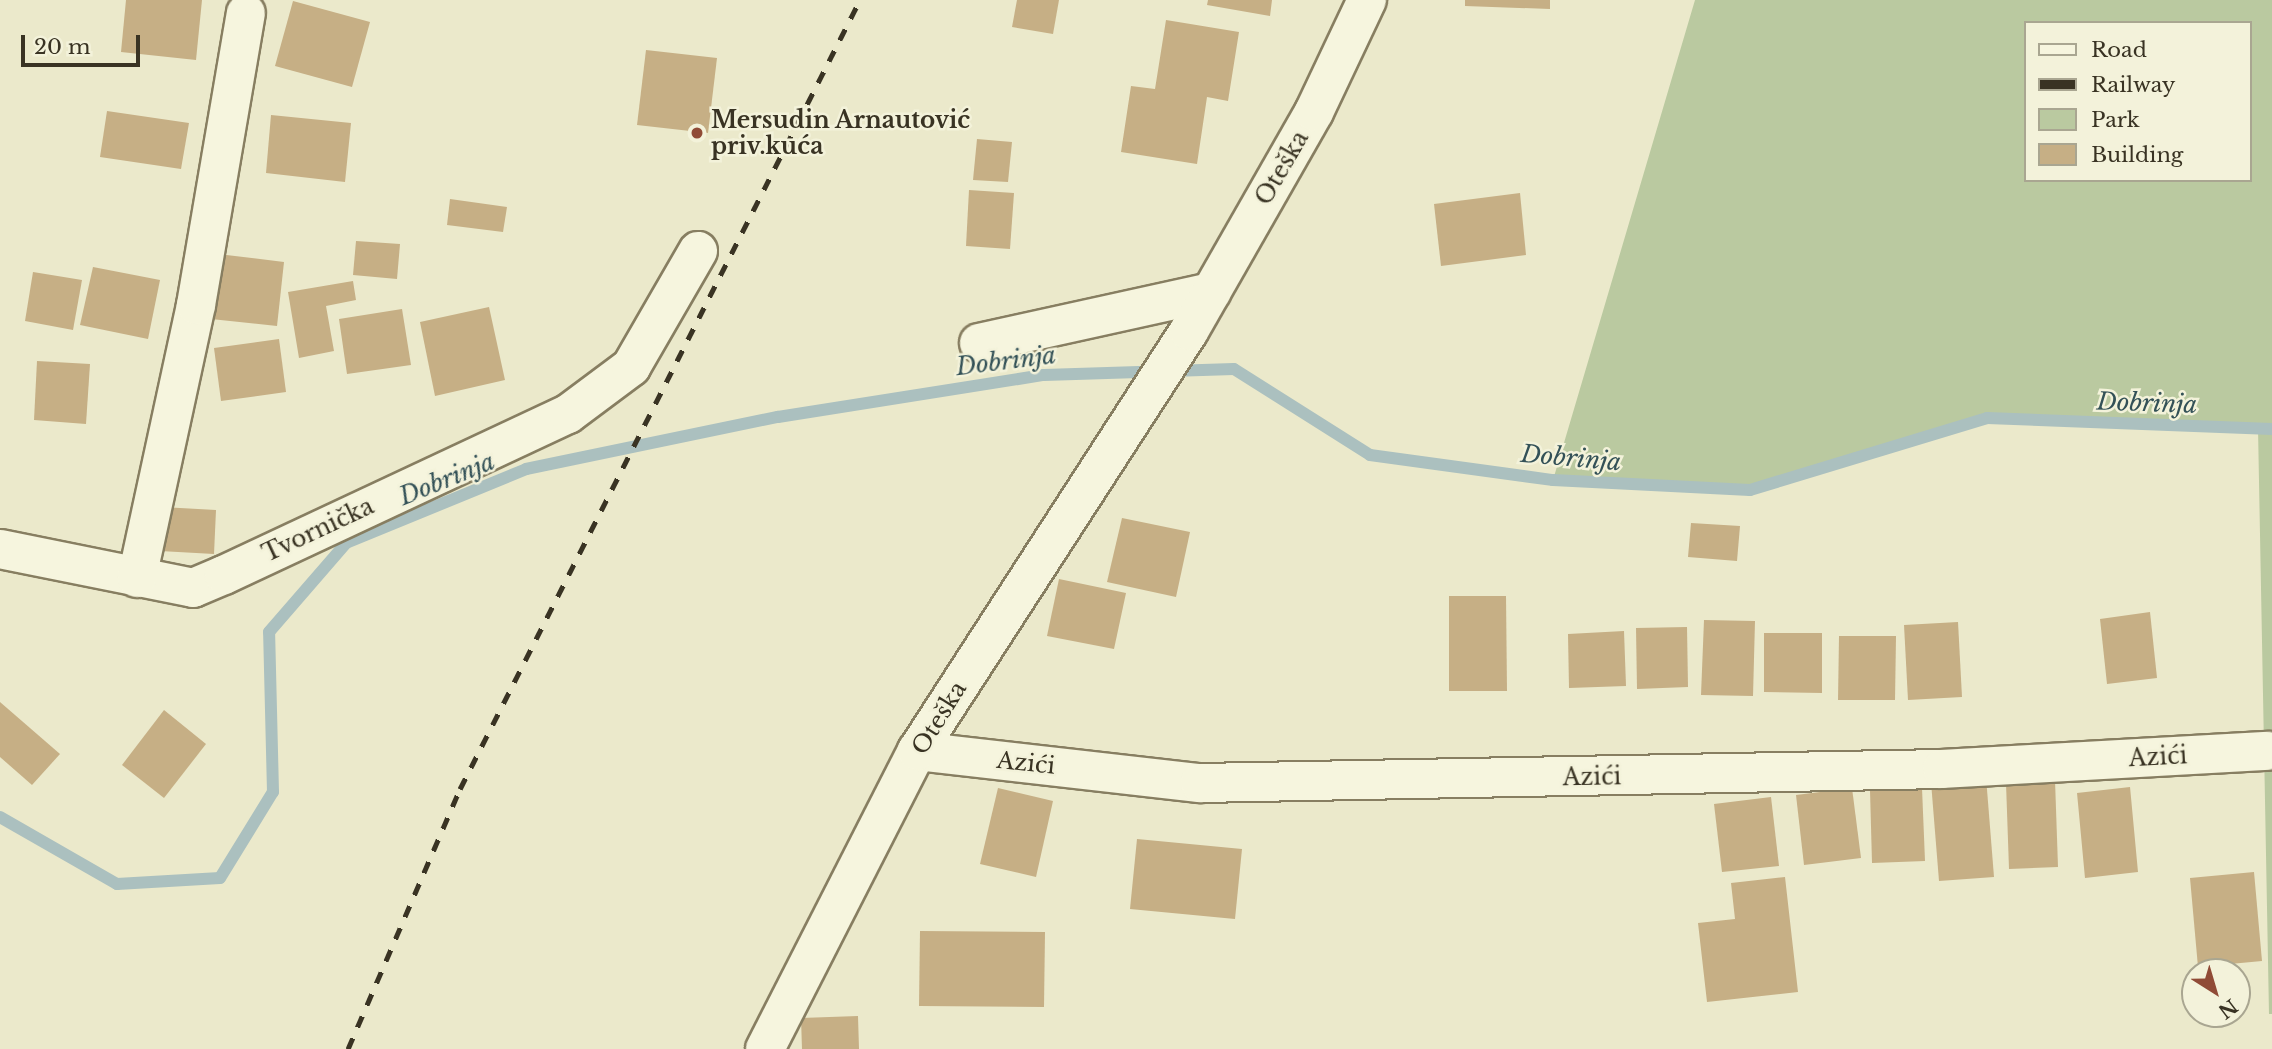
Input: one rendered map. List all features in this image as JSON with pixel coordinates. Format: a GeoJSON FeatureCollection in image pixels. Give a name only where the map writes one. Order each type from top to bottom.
{"type":"FeatureCollection","features":[{"type":"Feature","properties":{"kind":"street","name":"Oteška"},"geometry":{"type":"LineString","coordinates":[[765,1049],[917,751],[1189,331],[1314,112],[1367,0]]}},
{"type":"Feature","properties":{"kind":"street"},"geometry":{"type":"LineString","coordinates":[[137,578],[196,305],[246,13]]}},
{"type":"Feature","properties":{"kind":"street","name":"Tvornička"},"geometry":{"type":"LineString","coordinates":[[0,549],[193,588],[568,414],[631,367],[698,251]]}},
{"type":"Feature","properties":{"kind":"street"},"geometry":{"type":"LineString","coordinates":[[979,343],[1211,292]]}},
{"type":"Feature","properties":{"kind":"street","name":"Azići"},"geometry":{"type":"LineString","coordinates":[[917,751],[1200,783],[1942,769],[2267,751]]}},
{"type":"Feature","properties":{"kind":"green space"},"geometry":{"type":"Polygon","coordinates":[[[1695,0],[2272,0],[2272,1014],[2269,1014],[2258,428],[1987,418],[1750,490],[1553,480],[1695,0]]]}},
{"type":"Feature","properties":{"kind":"building"},"geometry":{"type":"Polygon","coordinates":[[[126,0],[202,0],[196,60],[121,52],[126,0]]]}},
{"type":"Feature","properties":{"kind":"building"},"geometry":{"type":"Polygon","coordinates":[[[1017,0],[1059,0],[1053,34],[1012,27],[1017,0]]]}},
{"type":"Feature","properties":{"kind":"building"},"geometry":{"type":"Polygon","coordinates":[[[1208,0],[1272,0],[1270,16],[1207,5],[1208,0]]]}},
{"type":"Feature","properties":{"kind":"building"},"geometry":{"type":"Polygon","coordinates":[[[1465,0],[1550,0],[1550,9],[1465,6],[1465,0]]]}},
{"type":"Feature","properties":{"kind":"building"},"geometry":{"type":"Polygon","coordinates":[[[293,1],[370,22],[352,87],[275,66],[293,1]]]}},
{"type":"Feature","properties":{"kind":"building"},"geometry":{"type":"Polygon","coordinates":[[[1166,20],[1239,32],[1228,101],[1207,97],[1197,164],[1121,152],[1131,86],[1155,89],[1166,20]]]}},
{"type":"Feature","properties":{"kind":"building"},"geometry":{"type":"Polygon","coordinates":[[[646,50],[717,58],[708,133],[637,125],[646,50]]]}},
{"type":"Feature","properties":{"kind":"building"},"geometry":{"type":"Polygon","coordinates":[[[107,111],[189,123],[181,169],[100,157],[107,111]]]}},
{"type":"Feature","properties":{"kind":"building"},"geometry":{"type":"Polygon","coordinates":[[[271,115],[351,123],[345,182],[266,173],[271,115]]]}},
{"type":"Feature","properties":{"kind":"building"},"geometry":{"type":"Polygon","coordinates":[[[977,139],[1012,142],[1008,182],[973,180],[977,139]]]}},
{"type":"Feature","properties":{"kind":"building"},"geometry":{"type":"Polygon","coordinates":[[[969,190],[1014,193],[1010,249],[966,246],[969,190]]]}},
{"type":"Feature","properties":{"kind":"building"},"geometry":{"type":"Polygon","coordinates":[[[1520,193],[1526,255],[1441,266],[1434,204],[1520,193]]]}},
{"type":"Feature","properties":{"kind":"building"},"geometry":{"type":"Polygon","coordinates":[[[450,199],[507,207],[503,232],[447,225],[450,199]]]}},
{"type":"Feature","properties":{"kind":"building"},"geometry":{"type":"Polygon","coordinates":[[[356,241],[400,244],[397,279],[353,275],[356,241]]]}},
{"type":"Feature","properties":{"kind":"building"},"geometry":{"type":"Polygon","coordinates":[[[218,254],[284,262],[277,326],[211,319],[218,254]]]}},
{"type":"Feature","properties":{"kind":"building"},"geometry":{"type":"Polygon","coordinates":[[[93,267],[160,280],[148,339],[80,325],[93,267]]]}},
{"type":"Feature","properties":{"kind":"building"},"geometry":{"type":"Polygon","coordinates":[[[33,272],[82,280],[73,330],[25,321],[33,272]]]}},
{"type":"Feature","properties":{"kind":"building"},"geometry":{"type":"Polygon","coordinates":[[[353,281],[356,300],[326,306],[334,351],[299,358],[288,292],[353,281]]]}},
{"type":"Feature","properties":{"kind":"building"},"geometry":{"type":"Polygon","coordinates":[[[489,307],[505,380],[435,396],[420,322],[489,307]]]}},
{"type":"Feature","properties":{"kind":"building"},"geometry":{"type":"Polygon","coordinates":[[[402,309],[411,365],[347,374],[339,319],[402,309]]]}},
{"type":"Feature","properties":{"kind":"building"},"geometry":{"type":"Polygon","coordinates":[[[279,339],[286,392],[221,401],[214,348],[279,339]]]}},
{"type":"Feature","properties":{"kind":"building"},"geometry":{"type":"Polygon","coordinates":[[[37,361],[90,364],[86,424],[34,420],[37,361]]]}},
{"type":"Feature","properties":{"kind":"building"},"geometry":{"type":"Polygon","coordinates":[[[162,507],[216,510],[214,554],[160,551],[162,507]]]}},
{"type":"Feature","properties":{"kind":"building"},"geometry":{"type":"Polygon","coordinates":[[[1122,518],[1190,532],[1176,597],[1107,582],[1122,518]]]}},
{"type":"Feature","properties":{"kind":"building"},"geometry":{"type":"Polygon","coordinates":[[[1691,523],[1740,526],[1737,561],[1688,557],[1691,523]]]}},
{"type":"Feature","properties":{"kind":"building"},"geometry":{"type":"Polygon","coordinates":[[[1059,579],[1126,593],[1114,649],[1047,636],[1059,579]]]}},
{"type":"Feature","properties":{"kind":"building"},"geometry":{"type":"Polygon","coordinates":[[[1449,596],[1506,596],[1507,691],[1449,691],[1449,596]]]}},
{"type":"Feature","properties":{"kind":"building"},"geometry":{"type":"Polygon","coordinates":[[[2150,612],[2157,678],[2107,684],[2100,619],[2150,612]]]}},
{"type":"Feature","properties":{"kind":"building"},"geometry":{"type":"Polygon","coordinates":[[[1704,620],[1755,621],[1753,696],[1701,695],[1704,620]]]}},
{"type":"Feature","properties":{"kind":"building"},"geometry":{"type":"Polygon","coordinates":[[[1958,622],[1962,697],[1908,700],[1904,625],[1958,622]]]}},
{"type":"Feature","properties":{"kind":"building"},"geometry":{"type":"Polygon","coordinates":[[[1687,627],[1688,687],[1637,689],[1636,628],[1687,627]]]}},
{"type":"Feature","properties":{"kind":"building"},"geometry":{"type":"Polygon","coordinates":[[[1624,631],[1626,686],[1569,688],[1568,634],[1624,631]]]}},
{"type":"Feature","properties":{"kind":"building"},"geometry":{"type":"Polygon","coordinates":[[[1764,633],[1822,633],[1822,693],[1764,692],[1764,633]]]}},
{"type":"Feature","properties":{"kind":"building"},"geometry":{"type":"Polygon","coordinates":[[[1839,636],[1896,636],[1895,700],[1838,700],[1839,636]]]}},
{"type":"Feature","properties":{"kind":"building"},"geometry":{"type":"Polygon","coordinates":[[[0,702],[60,754],[32,785],[0,757],[0,702]]]}},
{"type":"Feature","properties":{"kind":"building"},"geometry":{"type":"Polygon","coordinates":[[[164,710],[206,744],[164,798],[122,765],[164,710]]]}},
{"type":"Feature","properties":{"kind":"building"},"geometry":{"type":"Polygon","coordinates":[[[1986,777],[1994,877],[1939,881],[1931,782],[1986,777]]]}},
{"type":"Feature","properties":{"kind":"building"},"geometry":{"type":"Polygon","coordinates":[[[2055,780],[2058,867],[2009,869],[2006,783],[2055,780]]]}},
{"type":"Feature","properties":{"kind":"building"},"geometry":{"type":"Polygon","coordinates":[[[2130,787],[2138,872],[2085,878],[2077,793],[2130,787]]]}},
{"type":"Feature","properties":{"kind":"building"},"geometry":{"type":"Polygon","coordinates":[[[998,788],[1053,801],[1036,877],[980,864],[998,788]]]}},
{"type":"Feature","properties":{"kind":"building"},"geometry":{"type":"Polygon","coordinates":[[[1852,788],[1861,858],[1804,865],[1796,795],[1852,788]]]}},
{"type":"Feature","properties":{"kind":"building"},"geometry":{"type":"Polygon","coordinates":[[[1922,788],[1925,861],[1872,863],[1870,790],[1922,788]]]}},
{"type":"Feature","properties":{"kind":"building"},"geometry":{"type":"Polygon","coordinates":[[[1771,797],[1779,866],[1722,872],[1714,804],[1771,797]]]}},
{"type":"Feature","properties":{"kind":"building"},"geometry":{"type":"Polygon","coordinates":[[[1137,839],[1242,849],[1235,919],[1130,909],[1137,839]]]}},
{"type":"Feature","properties":{"kind":"building"},"geometry":{"type":"Polygon","coordinates":[[[2254,872],[2262,961],[2251,962],[2251,958],[2197,958],[2190,878],[2254,872]]]}},
{"type":"Feature","properties":{"kind":"building"},"geometry":{"type":"Polygon","coordinates":[[[1785,877],[1798,992],[1707,1002],[1698,923],[1735,919],[1731,883],[1785,877]]]}},
{"type":"Feature","properties":{"kind":"building"},"geometry":{"type":"Polygon","coordinates":[[[920,931],[1045,932],[1044,1007],[919,1006],[920,931]]]}},
{"type":"Feature","properties":{"kind":"building"},"geometry":{"type":"Polygon","coordinates":[[[858,1016],[859,1049],[802,1049],[801,1018],[858,1016]]]}},
{"type":"Feature","properties":{"kind":"waterway","name":"Dobrinja"},"geometry":{"type":"LineString","coordinates":[[0,817],[117,884],[220,878],[273,792],[269,632],[346,543],[526,469],[778,417],[1044,375],[1234,369],[1370,455],[1553,480],[1750,490],[1987,418],[2272,429]]}},
{"type":"Feature","properties":{"kind":"railway"},"geometry":{"type":"LineString","coordinates":[[348,1049],[460,789],[860,0]]}},
{"type":"Feature","properties":{"kind":"place","name":"Mersudin Arnautović priv.kuća"},"geometry":{"type":"Point","coordinates":[697,133]}}]}
